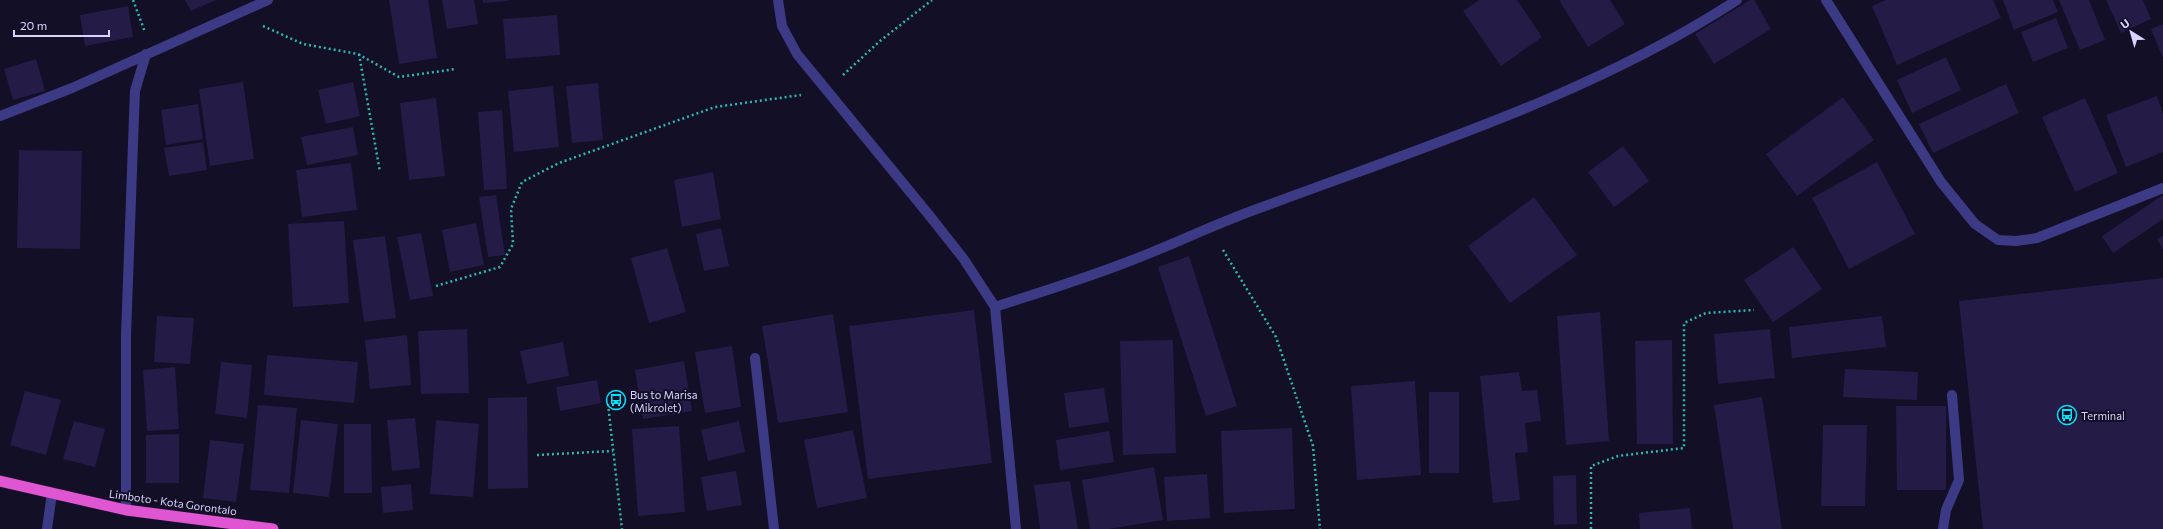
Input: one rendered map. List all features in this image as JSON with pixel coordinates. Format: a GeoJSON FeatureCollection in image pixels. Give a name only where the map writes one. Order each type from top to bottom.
{"type":"FeatureCollection","features":[{"type":"Feature","properties":{"kind":"highway","name":"Limboto - Kota Gorontalo"},"geometry":{"type":"LineString","coordinates":[[0,481],[126,510],[273,529]]}},
{"type":"Feature","properties":{"kind":"street"},"geometry":{"type":"LineString","coordinates":[[0,116],[72,88],[268,0]]}},
{"type":"Feature","properties":{"kind":"street"},"geometry":{"type":"LineString","coordinates":[[778,0],[782,26],[797,54],[958,252],[995,306],[1016,529]]}},
{"type":"Feature","properties":{"kind":"street"},"geometry":{"type":"LineString","coordinates":[[995,306],[1121,265],[1266,205],[1355,174],[1539,101],[1623,64],[1671,39],[1737,0]]}},
{"type":"Feature","properties":{"kind":"street"},"geometry":{"type":"LineString","coordinates":[[1826,0],[1941,182],[1975,224],[1998,240],[2016,241],[2037,238],[2163,188]]}},
{"type":"Feature","properties":{"kind":"street"},"geometry":{"type":"LineString","coordinates":[[126,510],[126,335],[135,91],[146,54]]}},
{"type":"Feature","properties":{"kind":"street"},"geometry":{"type":"LineString","coordinates":[[755,358],[774,529]]}},
{"type":"Feature","properties":{"kind":"street"},"geometry":{"type":"LineString","coordinates":[[1943,529],[1946,510],[1959,480],[1952,395]]}},
{"type":"Feature","properties":{"kind":"street"},"geometry":{"type":"LineString","coordinates":[[47,529],[52,493]]}},
{"type":"Feature","properties":{"kind":"path"},"geometry":{"type":"LineString","coordinates":[[133,0],[146,35],[146,54]]}},
{"type":"Feature","properties":{"kind":"path"},"geometry":{"type":"LineString","coordinates":[[436,286],[500,267],[513,244],[511,209],[522,182],[553,166],[715,107],[827,91],[880,41],[932,0]]}},
{"type":"Feature","properties":{"kind":"path"},"geometry":{"type":"LineString","coordinates":[[235,14],[303,44],[358,54],[399,77],[456,69]]}},
{"type":"Feature","properties":{"kind":"path"},"geometry":{"type":"LineString","coordinates":[[358,54],[380,172]]}},
{"type":"Feature","properties":{"kind":"path"},"geometry":{"type":"LineString","coordinates":[[1223,250],[1276,337],[1313,446],[1320,529]]}},
{"type":"Feature","properties":{"kind":"path"},"geometry":{"type":"LineString","coordinates":[[1591,529],[1591,466],[1618,456],[1684,448],[1684,324],[1706,313],[1754,310]]}},
{"type":"Feature","properties":{"kind":"path"},"geometry":{"type":"LineString","coordinates":[[608,404],[622,529]]}},
{"type":"Feature","properties":{"kind":"path"},"geometry":{"type":"LineString","coordinates":[[536,455],[613,451]]}},
{"type":"Feature","properties":{"kind":"building"},"geometry":{"type":"Polygon","coordinates":[[[185,0],[216,0],[191,11],[185,0]]]}},
{"type":"Feature","properties":{"kind":"building"},"geometry":{"type":"Polygon","coordinates":[[[389,0],[428,0],[437,58],[399,64],[389,0]]]}},
{"type":"Feature","properties":{"kind":"building"},"geometry":{"type":"Polygon","coordinates":[[[442,0],[474,0],[478,24],[447,29],[442,0]]]}},
{"type":"Feature","properties":{"kind":"building"},"geometry":{"type":"Polygon","coordinates":[[[483,0],[508,0],[508,1],[483,3],[483,0]]]}},
{"type":"Feature","properties":{"kind":"building"},"geometry":{"type":"Polygon","coordinates":[[[1479,0],[1517,0],[1542,37],[1501,66],[1463,11],[1479,0]]]}},
{"type":"Feature","properties":{"kind":"building"},"geometry":{"type":"Polygon","coordinates":[[[1559,0],[1610,0],[1625,24],[1588,47],[1559,0]]]}},
{"type":"Feature","properties":{"kind":"building"},"geometry":{"type":"Polygon","coordinates":[[[1750,0],[1754,0],[1771,29],[1714,64],[1695,34],[1750,0]]]}},
{"type":"Feature","properties":{"kind":"building"},"geometry":{"type":"Polygon","coordinates":[[[1886,0],[1993,0],[2001,18],[1897,65],[1872,6],[1886,0]]]}},
{"type":"Feature","properties":{"kind":"building"},"geometry":{"type":"Polygon","coordinates":[[[2003,0],[2053,0],[2058,12],[2014,30],[2003,0]]]}},
{"type":"Feature","properties":{"kind":"building"},"geometry":{"type":"Polygon","coordinates":[[[2059,0],[2089,0],[2105,40],[2080,50],[2059,0]]]}},
{"type":"Feature","properties":{"kind":"building"},"geometry":{"type":"Polygon","coordinates":[[[2106,0],[2143,0],[2151,19],[2121,33],[2106,0]]]}},
{"type":"Feature","properties":{"kind":"building"},"geometry":{"type":"Polygon","coordinates":[[[128,6],[133,37],[85,46],[80,15],[128,6]]]}},
{"type":"Feature","properties":{"kind":"building"},"geometry":{"type":"Polygon","coordinates":[[[557,15],[560,55],[506,59],[503,19],[557,15]]]}},
{"type":"Feature","properties":{"kind":"building"},"geometry":{"type":"Polygon","coordinates":[[[2056,18],[2068,48],[2033,62],[2021,32],[2056,18]]]}},
{"type":"Feature","properties":{"kind":"building"},"geometry":{"type":"Polygon","coordinates":[[[2163,24],[2163,58],[2151,29],[2163,24]]]}},
{"type":"Feature","properties":{"kind":"building"},"geometry":{"type":"Polygon","coordinates":[[[1946,57],[1961,90],[1912,113],[1897,80],[1946,57]]]}},
{"type":"Feature","properties":{"kind":"building"},"geometry":{"type":"Polygon","coordinates":[[[36,59],[45,91],[13,100],[4,69],[36,59]]]}},
{"type":"Feature","properties":{"kind":"building"},"geometry":{"type":"Polygon","coordinates":[[[243,82],[254,159],[210,166],[199,89],[243,82]]]}},
{"type":"Feature","properties":{"kind":"building"},"geometry":{"type":"Polygon","coordinates":[[[353,82],[360,116],[326,124],[318,90],[353,82]]]}},
{"type":"Feature","properties":{"kind":"building"},"geometry":{"type":"Polygon","coordinates":[[[598,83],[603,140],[572,143],[566,86],[598,83]]]}},
{"type":"Feature","properties":{"kind":"building"},"geometry":{"type":"Polygon","coordinates":[[[2006,84],[2019,113],[1933,153],[1919,124],[2006,84]]]}},
{"type":"Feature","properties":{"kind":"building"},"geometry":{"type":"Polygon","coordinates":[[[553,86],[559,147],[514,152],[508,91],[553,86]]]}},
{"type":"Feature","properties":{"kind":"building"},"geometry":{"type":"Polygon","coordinates":[[[2157,96],[2163,113],[2163,152],[2126,167],[2106,115],[2157,96]]]}},
{"type":"Feature","properties":{"kind":"building"},"geometry":{"type":"Polygon","coordinates":[[[1843,97],[1874,140],[1797,196],[1766,154],[1843,97]]]}},
{"type":"Feature","properties":{"kind":"building"},"geometry":{"type":"Polygon","coordinates":[[[436,98],[445,176],[409,180],[400,103],[436,98]]]}},
{"type":"Feature","properties":{"kind":"building"},"geometry":{"type":"Polygon","coordinates":[[[2085,98],[2118,173],[2075,192],[2042,117],[2085,98]]]}},
{"type":"Feature","properties":{"kind":"building"},"geometry":{"type":"Polygon","coordinates":[[[198,104],[203,139],[166,145],[161,110],[198,104]]]}},
{"type":"Feature","properties":{"kind":"building"},"geometry":{"type":"Polygon","coordinates":[[[502,110],[507,189],[484,190],[478,112],[502,110]]]}},
{"type":"Feature","properties":{"kind":"building"},"geometry":{"type":"Polygon","coordinates":[[[353,127],[358,155],[307,165],[301,137],[353,127]]]}},
{"type":"Feature","properties":{"kind":"building"},"geometry":{"type":"Polygon","coordinates":[[[203,142],[207,170],[169,176],[164,148],[203,142]]]}},
{"type":"Feature","properties":{"kind":"building"},"geometry":{"type":"Polygon","coordinates":[[[1623,146],[1649,181],[1614,207],[1588,172],[1623,146]]]}},
{"type":"Feature","properties":{"kind":"building"},"geometry":{"type":"Polygon","coordinates":[[[19,150],[82,151],[80,249],[17,248],[19,150]]]}},
{"type":"Feature","properties":{"kind":"building"},"geometry":{"type":"Polygon","coordinates":[[[1877,162],[1915,234],[1849,269],[1812,198],[1877,162]]]}},
{"type":"Feature","properties":{"kind":"building"},"geometry":{"type":"Polygon","coordinates":[[[351,163],[357,210],[302,217],[296,170],[351,163]]]}},
{"type":"Feature","properties":{"kind":"building"},"geometry":{"type":"Polygon","coordinates":[[[713,172],[721,219],[682,227],[674,180],[713,172]]]}},
{"type":"Feature","properties":{"kind":"building"},"geometry":{"type":"Polygon","coordinates":[[[496,195],[505,255],[488,257],[479,197],[496,195]]]}},
{"type":"Feature","properties":{"kind":"building"},"geometry":{"type":"Polygon","coordinates":[[[2163,195],[2163,219],[2113,253],[2102,236],[2163,195]]]}},
{"type":"Feature","properties":{"kind":"building"},"geometry":{"type":"Polygon","coordinates":[[[1534,197],[1577,255],[1510,303],[1468,246],[1534,197]]]}},
{"type":"Feature","properties":{"kind":"building"},"geometry":{"type":"Polygon","coordinates":[[[344,221],[349,303],[293,307],[288,224],[344,221]]]}},
{"type":"Feature","properties":{"kind":"building"},"geometry":{"type":"Polygon","coordinates":[[[476,223],[484,265],[450,272],[442,230],[476,223]]]}},
{"type":"Feature","properties":{"kind":"building"},"geometry":{"type":"Polygon","coordinates":[[[721,228],[729,266],[704,271],[696,234],[721,228]]]}},
{"type":"Feature","properties":{"kind":"building"},"geometry":{"type":"Polygon","coordinates":[[[421,233],[433,296],[410,300],[397,237],[421,233]]]}},
{"type":"Feature","properties":{"kind":"building"},"geometry":{"type":"Polygon","coordinates":[[[385,236],[396,318],[364,322],[353,240],[385,236]]]}},
{"type":"Feature","properties":{"kind":"building"},"geometry":{"type":"Polygon","coordinates":[[[2163,236],[2163,250],[2157,239],[2163,236]]]}},
{"type":"Feature","properties":{"kind":"building"},"geometry":{"type":"Polygon","coordinates":[[[1793,247],[1822,289],[1773,322],[1744,280],[1793,247]]]}},
{"type":"Feature","properties":{"kind":"building"},"geometry":{"type":"Polygon","coordinates":[[[667,248],[686,312],[649,323],[631,258],[667,248]]]}},
{"type":"Feature","properties":{"kind":"building"},"geometry":{"type":"Polygon","coordinates":[[[1189,256],[1237,406],[1206,416],[1158,267],[1189,256]]]}},
{"type":"Feature","properties":{"kind":"building","name":"Terminal"},"geometry":{"type":"Polygon","coordinates":[[[2163,278],[2163,529],[1983,529],[1959,301],[2163,278]]]}},
{"type":"Feature","properties":{"kind":"building"},"geometry":{"type":"Polygon","coordinates":[[[974,310],[992,463],[868,479],[849,326],[974,310]]]}},
{"type":"Feature","properties":{"kind":"building"},"geometry":{"type":"Polygon","coordinates":[[[1600,312],[1609,441],[1566,445],[1557,316],[1600,312]]]}},
{"type":"Feature","properties":{"kind":"building"},"geometry":{"type":"Polygon","coordinates":[[[833,314],[848,412],[778,423],[762,326],[833,314]]]}},
{"type":"Feature","properties":{"kind":"building"},"geometry":{"type":"Polygon","coordinates":[[[157,316],[194,318],[190,364],[154,362],[157,316]]]}},
{"type":"Feature","properties":{"kind":"building"},"geometry":{"type":"Polygon","coordinates":[[[1882,316],[1886,347],[1792,358],[1789,327],[1882,316]]]}},
{"type":"Feature","properties":{"kind":"building"},"geometry":{"type":"Polygon","coordinates":[[[467,329],[469,393],[421,394],[418,331],[467,329]]]}},
{"type":"Feature","properties":{"kind":"building"},"geometry":{"type":"Polygon","coordinates":[[[1770,329],[1775,378],[1718,384],[1714,334],[1770,329]]]}},
{"type":"Feature","properties":{"kind":"building"},"geometry":{"type":"Polygon","coordinates":[[[407,335],[411,385],[370,389],[365,340],[407,335]]]}},
{"type":"Feature","properties":{"kind":"building"},"geometry":{"type":"Polygon","coordinates":[[[1173,340],[1176,453],[1123,455],[1120,341],[1173,340]]]}},
{"type":"Feature","properties":{"kind":"building"},"geometry":{"type":"Polygon","coordinates":[[[1672,340],[1673,444],[1637,444],[1635,341],[1672,340]]]}},
{"type":"Feature","properties":{"kind":"building"},"geometry":{"type":"Polygon","coordinates":[[[563,342],[569,376],[527,384],[520,351],[563,342]]]}},
{"type":"Feature","properties":{"kind":"building"},"geometry":{"type":"Polygon","coordinates":[[[732,346],[741,407],[705,413],[695,352],[732,346]]]}},
{"type":"Feature","properties":{"kind":"building"},"geometry":{"type":"Polygon","coordinates":[[[267,355],[358,362],[354,403],[264,395],[267,355]]]}},
{"type":"Feature","properties":{"kind":"building"},"geometry":{"type":"Polygon","coordinates":[[[684,361],[692,411],[643,419],[635,370],[684,361]]]}},
{"type":"Feature","properties":{"kind":"building"},"geometry":{"type":"Polygon","coordinates":[[[221,362],[252,365],[247,418],[215,414],[221,362]]]}},
{"type":"Feature","properties":{"kind":"building"},"geometry":{"type":"Polygon","coordinates":[[[175,367],[179,429],[147,431],[143,370],[175,367]]]}},
{"type":"Feature","properties":{"kind":"building"},"geometry":{"type":"Polygon","coordinates":[[[1845,369],[1918,372],[1917,400],[1843,397],[1845,369]]]}},
{"type":"Feature","properties":{"kind":"building"},"geometry":{"type":"Polygon","coordinates":[[[1519,372],[1522,391],[1537,390],[1541,421],[1525,423],[1528,452],[1515,453],[1520,500],[1493,503],[1480,376],[1519,372]]]}},
{"type":"Feature","properties":{"kind":"building"},"geometry":{"type":"Polygon","coordinates":[[[597,380],[601,403],[560,411],[556,387],[597,380]]]}},
{"type":"Feature","properties":{"kind":"building"},"geometry":{"type":"Polygon","coordinates":[[[1415,381],[1421,475],[1357,480],[1351,386],[1415,381]]]}},
{"type":"Feature","properties":{"kind":"building"},"geometry":{"type":"Polygon","coordinates":[[[1104,388],[1109,422],[1069,428],[1064,393],[1104,388]]]}},
{"type":"Feature","properties":{"kind":"building"},"geometry":{"type":"Polygon","coordinates":[[[25,391],[61,400],[46,455],[10,445],[25,391]]]}},
{"type":"Feature","properties":{"kind":"building"},"geometry":{"type":"Polygon","coordinates":[[[1429,392],[1459,392],[1459,473],[1429,473],[1429,392]]]}},
{"type":"Feature","properties":{"kind":"building"},"geometry":{"type":"Polygon","coordinates":[[[527,397],[528,488],[488,489],[488,398],[527,397]]]}},
{"type":"Feature","properties":{"kind":"building"},"geometry":{"type":"Polygon","coordinates":[[[1762,397],[1782,529],[1733,529],[1714,405],[1762,397]]]}},
{"type":"Feature","properties":{"kind":"building"},"geometry":{"type":"Polygon","coordinates":[[[258,405],[297,408],[289,493],[250,490],[258,405]]]}},
{"type":"Feature","properties":{"kind":"building"},"geometry":{"type":"Polygon","coordinates":[[[1896,406],[1946,406],[1946,490],[1897,490],[1896,406]]]}},
{"type":"Feature","properties":{"kind":"building"},"geometry":{"type":"Polygon","coordinates":[[[415,418],[420,468],[392,471],[387,420],[415,418]]]}},
{"type":"Feature","properties":{"kind":"building"},"geometry":{"type":"Polygon","coordinates":[[[301,420],[338,424],[329,497],[293,493],[301,420]]]}},
{"type":"Feature","properties":{"kind":"building"},"geometry":{"type":"Polygon","coordinates":[[[436,420],[479,424],[473,497],[430,494],[436,420]]]}},
{"type":"Feature","properties":{"kind":"building"},"geometry":{"type":"Polygon","coordinates":[[[74,421],[105,429],[95,467],[63,459],[74,421]]]}},
{"type":"Feature","properties":{"kind":"building"},"geometry":{"type":"Polygon","coordinates":[[[739,421],[745,452],[708,461],[701,430],[739,421]]]}},
{"type":"Feature","properties":{"kind":"building"},"geometry":{"type":"Polygon","coordinates":[[[344,424],[371,424],[372,493],[344,493],[344,424]]]}},
{"type":"Feature","properties":{"kind":"building"},"geometry":{"type":"Polygon","coordinates":[[[1823,425],[1867,425],[1865,506],[1821,506],[1823,425]]]}},
{"type":"Feature","properties":{"kind":"building"},"geometry":{"type":"Polygon","coordinates":[[[679,426],[685,512],[638,516],[632,429],[679,426]]]}},
{"type":"Feature","properties":{"kind":"building"},"geometry":{"type":"Polygon","coordinates":[[[1292,428],[1295,509],[1224,513],[1221,431],[1292,428]]]}},
{"type":"Feature","properties":{"kind":"building"},"geometry":{"type":"Polygon","coordinates":[[[853,430],[867,498],[817,508],[804,440],[853,430]]]}},
{"type":"Feature","properties":{"kind":"building"},"geometry":{"type":"Polygon","coordinates":[[[1109,431],[1114,462],[1060,470],[1056,440],[1109,431]]]}},
{"type":"Feature","properties":{"kind":"building"},"geometry":{"type":"Polygon","coordinates":[[[179,434],[179,483],[146,483],[146,435],[179,434]]]}},
{"type":"Feature","properties":{"kind":"building"},"geometry":{"type":"Polygon","coordinates":[[[210,440],[244,444],[236,502],[203,498],[210,440]]]}},
{"type":"Feature","properties":{"kind":"building"},"geometry":{"type":"Polygon","coordinates":[[[1154,467],[1163,520],[1109,529],[1090,529],[1082,480],[1154,467]]]}},
{"type":"Feature","properties":{"kind":"building"},"geometry":{"type":"Polygon","coordinates":[[[736,471],[742,505],[707,511],[701,477],[736,471]]]}},
{"type":"Feature","properties":{"kind":"building"},"geometry":{"type":"Polygon","coordinates":[[[1207,474],[1210,518],[1167,521],[1164,477],[1207,474]]]}},
{"type":"Feature","properties":{"kind":"building"},"geometry":{"type":"Polygon","coordinates":[[[1576,475],[1577,524],[1554,525],[1553,476],[1576,475]]]}},
{"type":"Feature","properties":{"kind":"building"},"geometry":{"type":"Polygon","coordinates":[[[1070,481],[1078,529],[1040,529],[1034,485],[1070,481]]]}},
{"type":"Feature","properties":{"kind":"building"},"geometry":{"type":"Polygon","coordinates":[[[411,484],[413,510],[383,513],[381,487],[411,484]]]}},
{"type":"Feature","properties":{"kind":"building"},"geometry":{"type":"Polygon","coordinates":[[[1690,508],[1692,529],[1640,529],[1639,513],[1690,508]]]}},
{"type":"Feature","properties":{"kind":"place","name":"Bus to Marisa (Mikrolet)"},"geometry":{"type":"Point","coordinates":[616,400]}},
{"type":"Feature","properties":{"kind":"place","name":"Terminal"},"geometry":{"type":"Point","coordinates":[2067,415]}}]}
